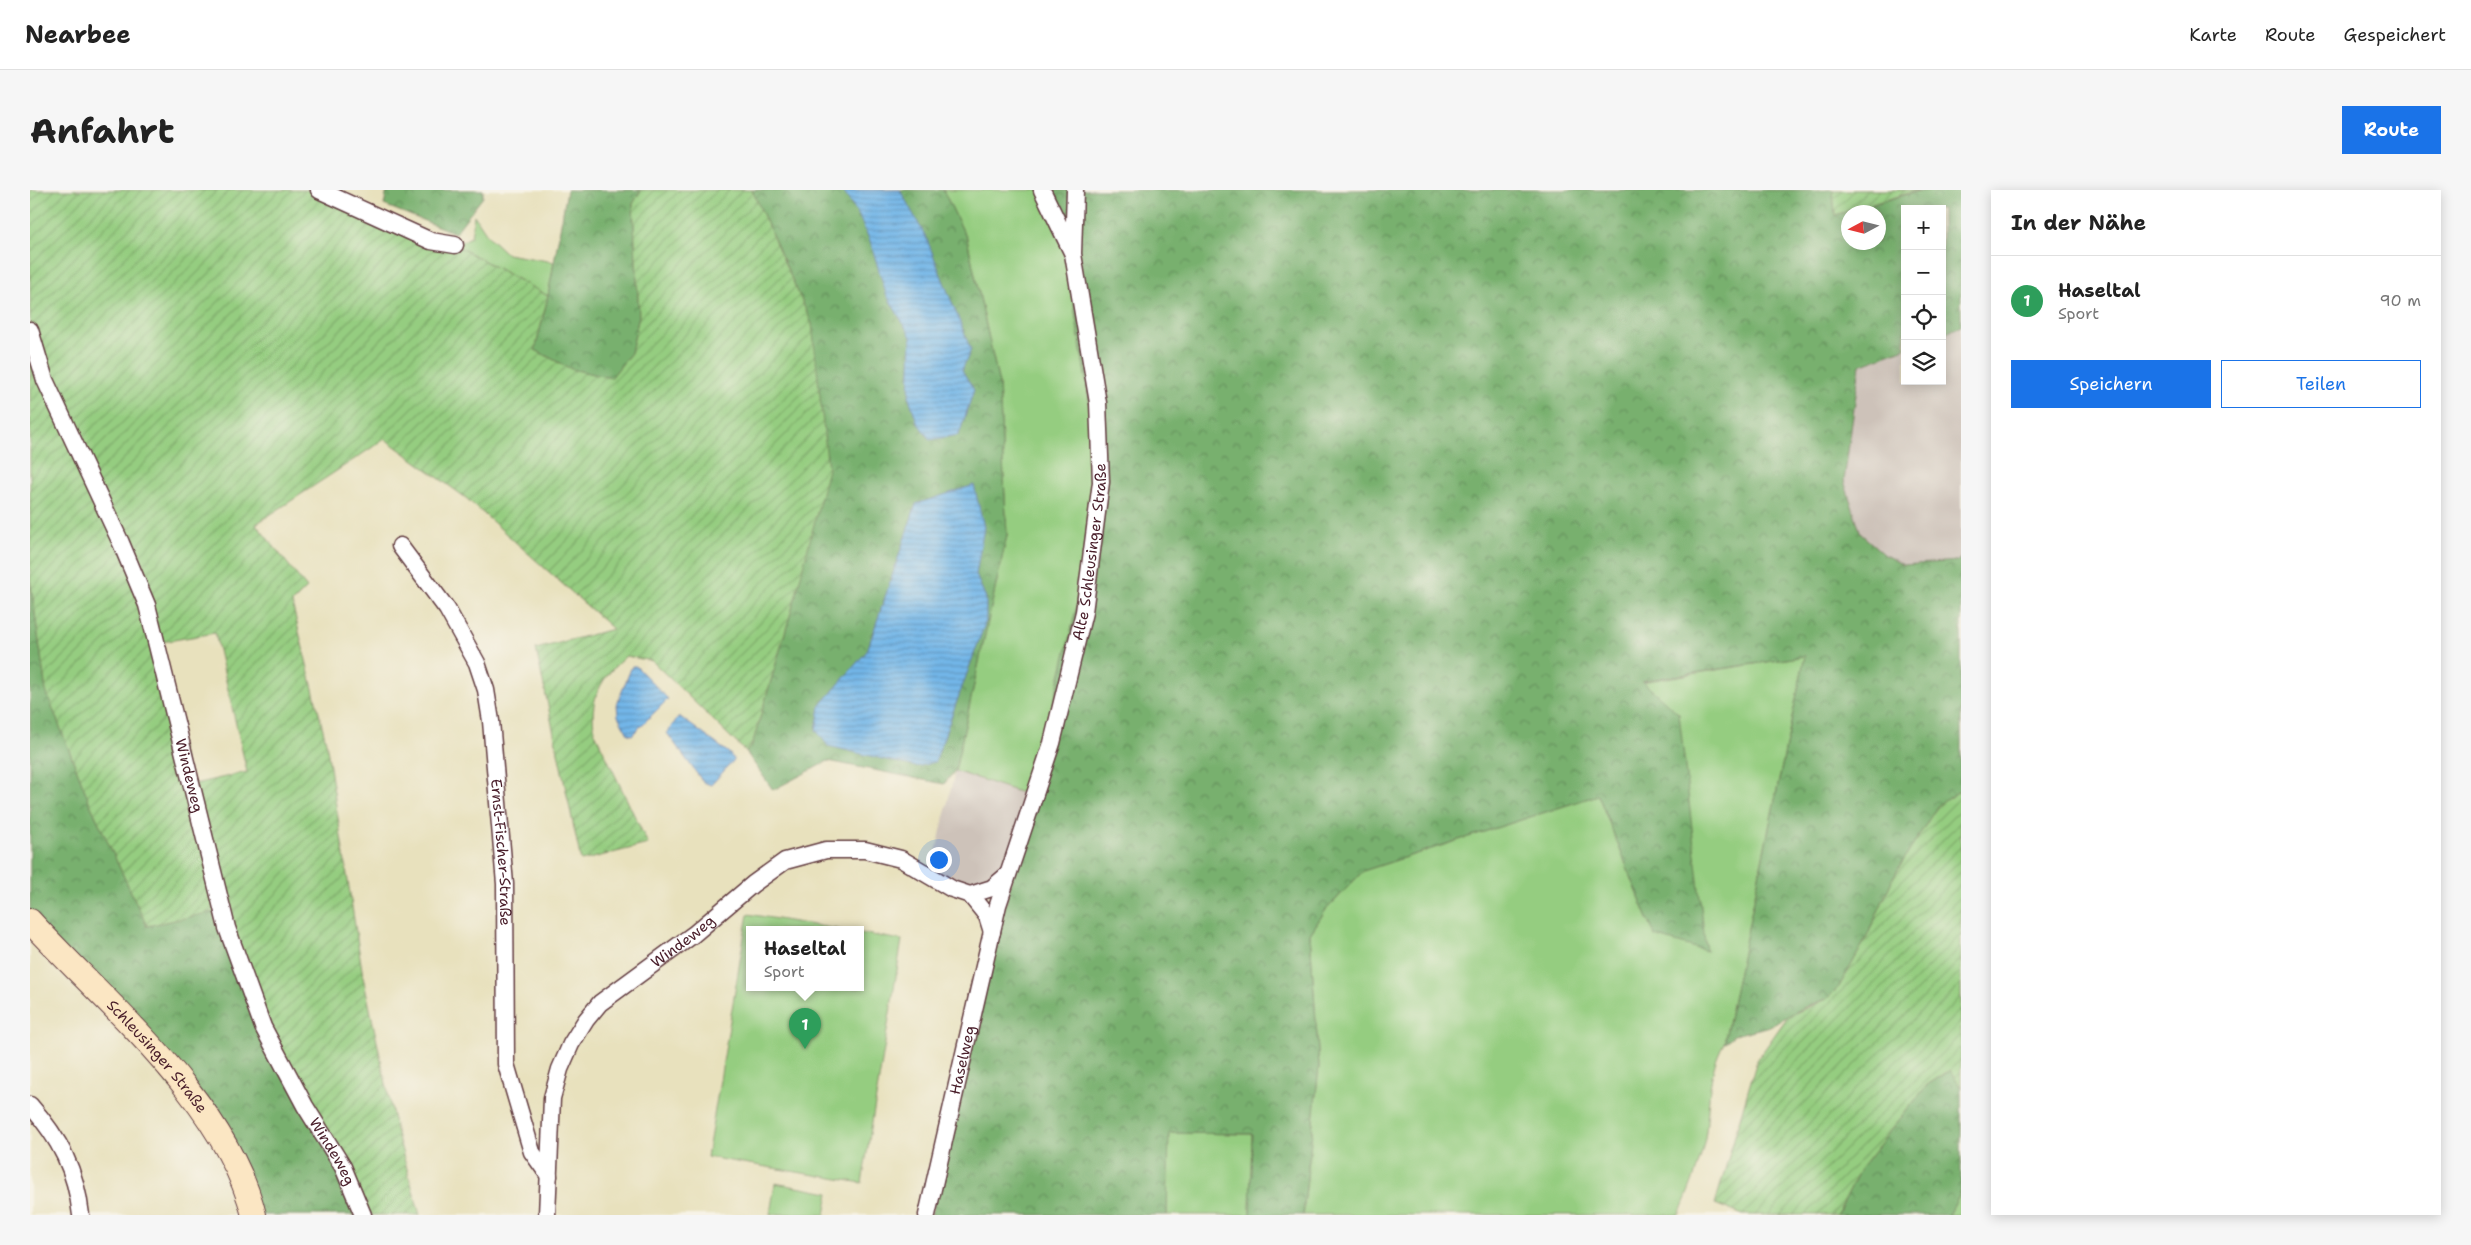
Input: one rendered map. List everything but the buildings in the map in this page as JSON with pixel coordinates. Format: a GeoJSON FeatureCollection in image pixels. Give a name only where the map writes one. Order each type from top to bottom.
{"type":"FeatureCollection","features":[{"type":"Feature","properties":{"kind":"main road","name":"Schleusinger Straße"},"geometry":{"type":"LineString","coordinates":[[30,922],[173,1072],[208,1120],[230,1157],[254,1215]]}},
{"type":"Feature","properties":{"kind":"street"},"geometry":{"type":"LineString","coordinates":[[319,190],[431,241],[455,245]]}},
{"type":"Feature","properties":{"kind":"street"},"geometry":{"type":"LineString","coordinates":[[1042,190],[1073,254]]}},
{"type":"Feature","properties":{"kind":"street","name":"Alte Schleusinger Straße"},"geometry":{"type":"LineString","coordinates":[[998,905],[1006,876],[1052,743],[1080,629],[1101,482],[1098,403],[1073,254],[1074,190]]}},
{"type":"Feature","properties":{"kind":"street","name":"Windeweg"},"geometry":{"type":"LineString","coordinates":[[30,330],[45,380],[121,543],[147,605],[227,928],[263,1027],[305,1106],[343,1167],[363,1215]]}},
{"type":"Feature","properties":{"kind":"street","name":"Ernst-Fischer-Straße"},"geometry":{"type":"LineString","coordinates":[[400,546],[447,609],[477,662],[486,690],[491,721],[505,884],[506,1064],[532,1152],[549,1176]]}},
{"type":"Feature","properties":{"kind":"street","name":"Windeweg"},"geometry":{"type":"LineString","coordinates":[[547,1215],[552,1098],[560,1069],[571,1044],[586,1020],[600,1003],[694,934],[753,884],[785,862],[826,850],[865,850],[902,859],[952,889],[970,895],[987,916],[992,934]]}},
{"type":"Feature","properties":{"kind":"street"},"geometry":{"type":"LineString","coordinates":[[970,895],[992,888],[1006,876]]}},
{"type":"Feature","properties":{"kind":"street","name":"Haselweg"},"geometry":{"type":"LineString","coordinates":[[927,1215],[998,905]]}},
{"type":"Feature","properties":{"kind":"street"},"geometry":{"type":"LineString","coordinates":[[30,1105],[48,1125],[70,1165],[78,1189],[81,1215]]}},
{"type":"Feature","properties":{"kind":"shaded area"},"geometry":{"type":"Polygon","coordinates":[[[1961,326],[1961,557],[1958,561],[1902,565],[1885,555],[1861,534],[1844,481],[1860,365],[1901,350],[1901,385],[1946,385],[1946,332],[1961,326]]]}},
{"type":"Feature","properties":{"kind":"shaded area"},"geometry":{"type":"Polygon","coordinates":[[[955,771],[1030,796],[1007,866],[975,888],[963,886],[932,869],[955,771]]]}},
{"type":"Feature","properties":{"kind":"green space"},"geometry":{"type":"Polygon","coordinates":[[[30,190],[319,190],[455,245],[548,296],[535,350],[571,369],[611,378],[631,353],[639,316],[633,204],[641,190],[752,190],[812,324],[828,469],[796,595],[752,745],[746,752],[652,661],[626,656],[603,681],[595,699],[593,721],[595,733],[648,844],[581,861],[536,649],[613,629],[466,498],[385,439],[256,524],[307,588],[292,603],[326,742],[363,976],[396,1130],[420,1215],[363,1215],[305,1106],[222,910],[147,926],[91,806],[46,691],[30,577],[30,190]],[[215,633],[156,643],[190,785],[247,772],[215,633]]]}},
{"type":"Feature","properties":{"kind":"green space"},"geometry":{"type":"Polygon","coordinates":[[[387,190],[483,190],[483,197],[455,233],[384,205],[387,190]]]}},
{"type":"Feature","properties":{"kind":"green space"},"geometry":{"type":"Polygon","coordinates":[[[567,190],[641,190],[633,204],[639,316],[631,353],[611,378],[571,369],[535,350],[548,296],[567,190]]]}},
{"type":"Feature","properties":{"kind":"green space"},"geometry":{"type":"Polygon","coordinates":[[[752,190],[943,190],[967,239],[999,384],[1007,535],[955,771],[944,784],[828,761],[773,790],[746,752],[752,745],[796,595],[812,324],[752,190]]]}},
{"type":"Feature","properties":{"kind":"green space"},"geometry":{"type":"Polygon","coordinates":[[[943,190],[1041,190],[1065,256],[1090,405],[1094,483],[1076,610],[1045,742],[1028,795],[955,771],[1007,535],[999,384],[967,239],[943,190]]]}},
{"type":"Feature","properties":{"kind":"green space"},"geometry":{"type":"Polygon","coordinates":[[[1041,190],[1833,190],[1835,215],[1841,213],[1841,250],[1886,250],[1886,205],[1870,205],[1922,190],[1961,190],[1961,326],[1946,332],[1946,205],[1901,205],[1901,350],[1860,365],[1844,481],[1861,534],[1885,555],[1903,565],[1958,561],[1961,557],[1961,790],[1938,805],[1894,876],[1866,939],[1839,987],[1827,999],[1807,1006],[1767,1027],[1734,1035],[1724,1043],[1805,656],[1642,681],[1679,714],[1706,951],[1655,936],[1598,795],[1363,871],[1325,911],[1310,934],[1319,1066],[1303,1215],[1250,1215],[1252,1134],[1169,1133],[1167,1215],[931,1215],[1076,610],[1094,483],[1090,405],[1065,256],[1041,190]]]}},
{"type":"Feature","properties":{"kind":"green space"},"geometry":{"type":"Polygon","coordinates":[[[1833,190],[1919,190],[1869,205],[1841,205],[1841,213],[1835,215],[1833,190]]]}},
{"type":"Feature","properties":{"kind":"green space"},"geometry":{"type":"Polygon","coordinates":[[[474,215],[488,236],[507,254],[554,262],[548,296],[455,245],[471,237],[474,215]]]}},
{"type":"Feature","properties":{"kind":"green space"},"geometry":{"type":"Polygon","coordinates":[[[30,577],[46,691],[91,806],[147,926],[222,909],[363,1215],[254,1215],[230,1157],[30,921],[30,577]]]}},
{"type":"Feature","properties":{"kind":"green space"},"geometry":{"type":"Polygon","coordinates":[[[1805,656],[1724,1043],[1712,1077],[1703,1148],[1679,1215],[1303,1215],[1319,1066],[1310,934],[1325,911],[1363,871],[1598,795],[1655,936],[1641,682],[1805,656]]]}},
{"type":"Feature","properties":{"kind":"green space"},"geometry":{"type":"Polygon","coordinates":[[[1961,790],[1961,1088],[1950,1070],[1927,1085],[1860,1169],[1837,1215],[1743,1215],[1715,1204],[1757,1060],[1788,1016],[1827,999],[1839,987],[1866,939],[1894,876],[1938,805],[1961,790]]]}},
{"type":"Feature","properties":{"kind":"green space"},"geometry":{"type":"Polygon","coordinates":[[[748,914],[818,926],[746,926],[746,991],[864,991],[864,934],[902,940],[862,1183],[707,1157],[748,914]]]}},
{"type":"Feature","properties":{"kind":"green space"},"geometry":{"type":"Polygon","coordinates":[[[1951,1070],[1961,1088],[1961,1192],[1949,1215],[1837,1215],[1860,1169],[1927,1085],[1951,1070]]]}},
{"type":"Feature","properties":{"kind":"green space"},"geometry":{"type":"Polygon","coordinates":[[[1168,1133],[1252,1134],[1250,1215],[1167,1215],[1168,1133]]]}},
{"type":"Feature","properties":{"kind":"green space"},"geometry":{"type":"Polygon","coordinates":[[[775,1183],[829,1193],[825,1215],[770,1214],[775,1183]]]}},
{"type":"Feature","properties":{"kind":"green space"},"geometry":{"type":"Polygon","coordinates":[[[1961,1192],[1961,1215],[1949,1215],[1961,1192]]]}},
{"type":"Feature","properties":{"kind":"water"},"geometry":{"type":"Polygon","coordinates":[[[842,190],[900,190],[926,237],[971,350],[962,370],[974,390],[959,435],[930,440],[917,422],[909,398],[911,337],[886,294],[870,241],[857,212],[842,190]]]}},
{"type":"Feature","properties":{"kind":"water"},"geometry":{"type":"Polygon","coordinates":[[[974,485],[984,527],[976,575],[986,598],[986,621],[935,762],[916,767],[828,746],[816,730],[820,706],[867,651],[916,504],[974,485]]]}},
{"type":"Feature","properties":{"kind":"water"},"geometry":{"type":"Polygon","coordinates":[[[632,666],[636,666],[668,699],[632,735],[628,734],[618,716],[617,704],[632,666]]]}},
{"type":"Feature","properties":{"kind":"water"},"geometry":{"type":"Polygon","coordinates":[[[679,716],[729,753],[734,760],[711,785],[703,782],[667,733],[679,716]]]}},
{"type":"Feature","properties":{"kind":"place","name":"Haseltal"},"geometry":{"type":"Point","coordinates":[805,1049]}}]}
